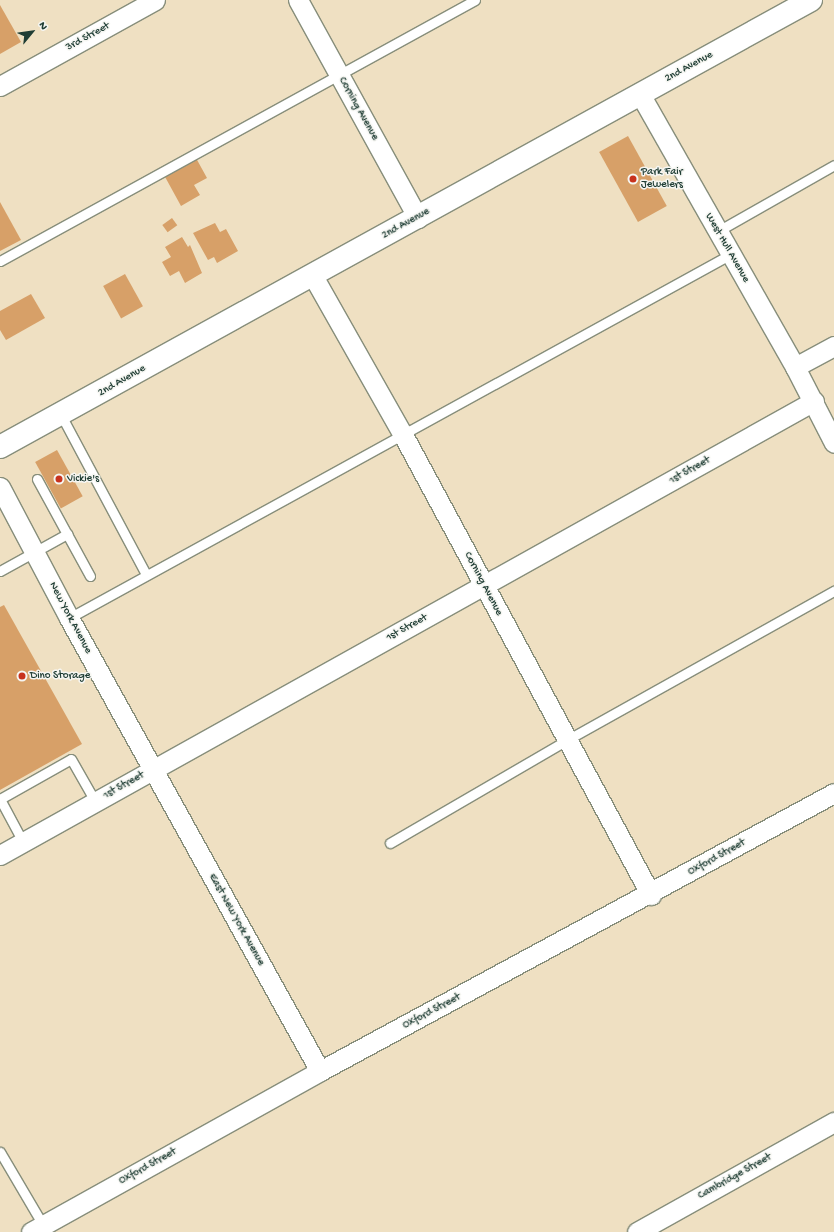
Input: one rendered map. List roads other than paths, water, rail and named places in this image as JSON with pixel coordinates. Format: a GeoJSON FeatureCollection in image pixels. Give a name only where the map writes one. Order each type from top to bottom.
{"type":"FeatureCollection","features":[{"type":"Feature","properties":{"kind":"main road","name":"2nd Avenue"},"geometry":{"type":"LineString","coordinates":[[0,447],[61,415],[811,0]]}},
{"type":"Feature","properties":{"kind":"street","name":"3rd Street"},"geometry":{"type":"LineString","coordinates":[[0,86],[155,0]]}},
{"type":"Feature","properties":{"kind":"street","name":"Corning Avenue"},"geometry":{"type":"LineString","coordinates":[[298,0],[418,218]]}},
{"type":"Feature","properties":{"kind":"street","name":"West Hull Avenue"},"geometry":{"type":"LineString","coordinates":[[640,94],[795,367],[834,443]]}},
{"type":"Feature","properties":{"kind":"street","name":"Corning Avenue"},"geometry":{"type":"LineString","coordinates":[[313,276],[402,433],[651,895]]}},
{"type":"Feature","properties":{"kind":"street"},"geometry":{"type":"LineString","coordinates":[[795,367],[834,346]]}},
{"type":"Feature","properties":{"kind":"street","name":"1st Street"},"geometry":{"type":"LineString","coordinates":[[0,855],[814,402]]}},
{"type":"Feature","properties":{"kind":"street","name":"New York Avenue"},"geometry":{"type":"LineString","coordinates":[[0,488],[69,618],[153,769]]}},
{"type":"Feature","properties":{"kind":"street","name":"East New York Avenue"},"geometry":{"type":"LineString","coordinates":[[153,769],[320,1072]]}},
{"type":"Feature","properties":{"kind":"street","name":"Oxford Street"},"geometry":{"type":"LineString","coordinates":[[37,1229],[320,1072],[651,895],[834,793]]}},
{"type":"Feature","properties":{"kind":"street","name":"Cambridge Street"},"geometry":{"type":"LineString","coordinates":[[637,1232],[834,1122]]}},
{"type":"Feature","properties":{"kind":"lane"},"geometry":{"type":"LineString","coordinates":[[0,261],[338,73],[475,0]]}},
{"type":"Feature","properties":{"kind":"lane"},"geometry":{"type":"LineString","coordinates":[[718,231],[834,165]]}},
{"type":"Feature","properties":{"kind":"lane"},"geometry":{"type":"LineString","coordinates":[[69,618],[402,433],[731,254]]}},
{"type":"Feature","properties":{"kind":"lane"},"geometry":{"type":"LineString","coordinates":[[61,415],[146,574]]}},
{"type":"Feature","properties":{"kind":"lane"},"geometry":{"type":"LineString","coordinates":[[37,479],[90,576]]}},
{"type":"Feature","properties":{"kind":"lane"},"geometry":{"type":"LineString","coordinates":[[0,571],[67,534]]}},
{"type":"Feature","properties":{"kind":"lane"},"geometry":{"type":"LineString","coordinates":[[390,843],[567,740],[834,591]]}},
{"type":"Feature","properties":{"kind":"lane"},"geometry":{"type":"LineString","coordinates":[[23,842],[0,799],[71,759],[95,802]]}},
{"type":"Feature","properties":{"kind":"lane"},"geometry":{"type":"LineString","coordinates":[[0,1152],[37,1229]]}},
{"type":"Feature","properties":{"kind":"place","name":"Park Fair Jewelers"},"geometry":{"type":"Point","coordinates":[633,179]}},
{"type":"Feature","properties":{"kind":"place","name":"Vickie's"},"geometry":{"type":"Point","coordinates":[59,479]}},
{"type":"Feature","properties":{"kind":"place","name":"Dino Storage"},"geometry":{"type":"Point","coordinates":[22,676]}}]}
